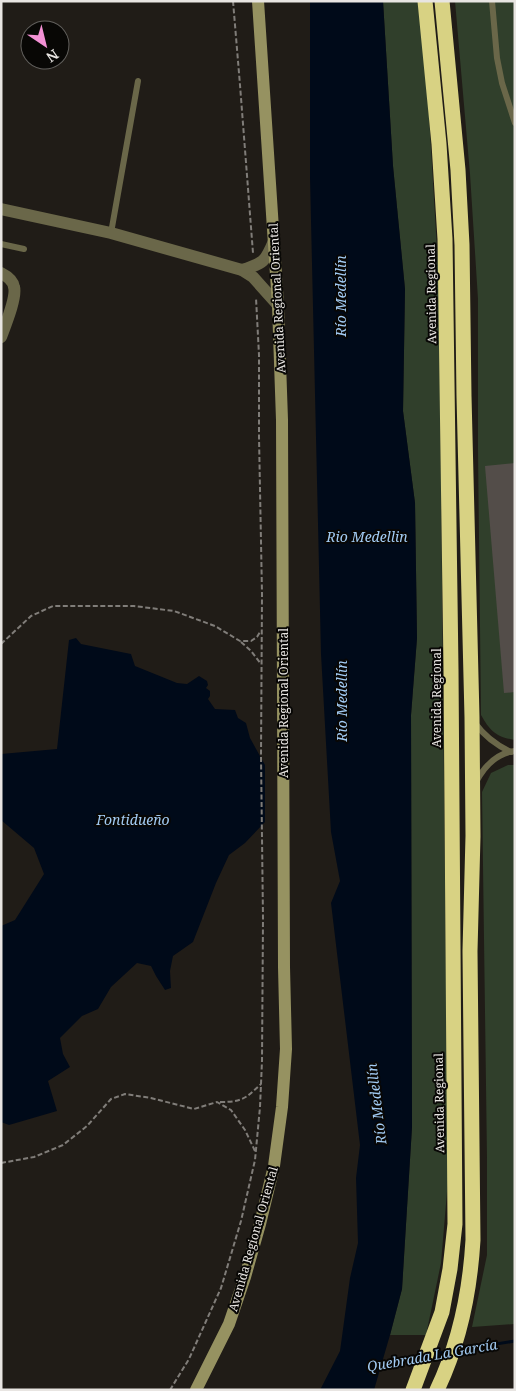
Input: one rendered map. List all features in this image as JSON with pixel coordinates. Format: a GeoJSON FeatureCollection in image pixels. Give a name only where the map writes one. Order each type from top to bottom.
{"type":"FeatureCollection","features":[{"type":"Feature","properties":{"kind":"highway","name":"Avenida Regional"},"geometry":{"type":"LineString","coordinates":[[413,1389],[434,1334],[447,1291],[455,1224],[451,679],[445,239],[439,144],[425,1]]}},
{"type":"Feature","properties":{"kind":"highway"},"geometry":{"type":"LineString","coordinates":[[437,1390],[446,1370],[468,1289],[473,1240],[470,951],[473,836],[472,717],[461,235],[458,170],[442,1]]}},
{"type":"Feature","properties":{"kind":"main road","name":"Avenida Regional Oriental"},"geometry":{"type":"LineString","coordinates":[[196,1390],[228,1324],[245,1277],[274,1166],[282,1107],[286,1049],[282,420],[278,305],[258,1]]}},
{"type":"Feature","properties":{"kind":"street"},"geometry":{"type":"LineString","coordinates":[[1,209],[111,233],[248,268],[259,264],[268,257],[274,241]]}},
{"type":"Feature","properties":{"kind":"street"},"geometry":{"type":"LineString","coordinates":[[248,268],[278,305]]}},
{"type":"Feature","properties":{"kind":"street"},"geometry":{"type":"LineString","coordinates":[[1,273],[10,277],[14,286],[14,296],[1,337]]}},
{"type":"Feature","properties":{"kind":"lane"},"geometry":{"type":"LineString","coordinates":[[492,1],[502,83],[511,99],[515,123]]}},
{"type":"Feature","properties":{"kind":"lane"},"geometry":{"type":"LineString","coordinates":[[111,233],[138,81]]}},
{"type":"Feature","properties":{"kind":"lane"},"geometry":{"type":"LineString","coordinates":[[1,244],[24,249]]}},
{"type":"Feature","properties":{"kind":"lane"},"geometry":{"type":"LineString","coordinates":[[472,717],[487,737],[497,745],[513,752]]}},
{"type":"Feature","properties":{"kind":"lane"},"geometry":{"type":"LineString","coordinates":[[472,787],[489,764],[513,752]]}},
{"type":"Feature","properties":{"kind":"path"},"geometry":{"type":"LineString","coordinates":[[233,1],[240,85],[248,268]]}},
{"type":"Feature","properties":{"kind":"path"},"geometry":{"type":"LineString","coordinates":[[170,1390],[189,1359],[221,1288],[241,1221],[256,1153],[261,1084],[263,920],[259,355],[256,280]]}},
{"type":"Feature","properties":{"kind":"path"},"geometry":{"type":"LineString","coordinates":[[1,644],[31,616],[53,606],[134,606],[174,611],[215,626],[251,650],[261,664]]}},
{"type":"Feature","properties":{"kind":"path"},"geometry":{"type":"LineString","coordinates":[[240,641],[251,641],[262,630]]}},
{"type":"Feature","properties":{"kind":"path"},"geometry":{"type":"LineString","coordinates":[[1,1163],[34,1157],[63,1145],[88,1126],[111,1099],[125,1094],[151,1098],[194,1109],[218,1102],[236,1102],[250,1095],[261,1084]]}},
{"type":"Feature","properties":{"kind":"path"},"geometry":{"type":"LineString","coordinates":[[218,1102],[231,1110],[245,1130],[256,1153]]}},
{"type":"Feature","properties":{"kind":"green space"},"geometry":{"type":"Polygon","coordinates":[[[383,1],[419,1],[429,115],[439,283],[448,1180],[441,1263],[426,1335],[390,1335],[402,1289],[412,1127],[411,715],[417,638],[415,503],[403,411],[405,289],[393,166],[383,1]]]}},
{"type":"Feature","properties":{"kind":"green space"},"geometry":{"type":"Polygon","coordinates":[[[455,1],[515,1],[515,740],[498,735],[487,725],[481,715],[478,299],[470,174],[455,1]]]}},
{"type":"Feature","properties":{"kind":"green space"},"geometry":{"type":"Polygon","coordinates":[[[508,765],[515,765],[515,1324],[472,1327],[487,1255],[482,792],[491,773],[508,765]]]}},
{"type":"Feature","properties":{"kind":"water","name":"Rio Medellin"},"geometry":{"type":"Polygon","coordinates":[[[310,1],[383,1],[393,166],[405,289],[403,411],[415,503],[417,638],[411,715],[412,1127],[402,1289],[374,1390],[320,1390],[340,1351],[350,1278],[358,1243],[356,1178],[360,1145],[331,903],[340,881],[331,832],[321,654],[310,177],[310,1]]]}},
{"type":"Feature","properties":{"kind":"water","name":"Fontidueño"},"geometry":{"type":"Polygon","coordinates":[[[76,638],[81,644],[131,654],[135,666],[177,683],[187,684],[199,676],[207,681],[208,685],[206,688],[210,691],[208,699],[215,709],[235,710],[238,718],[246,723],[250,738],[265,765],[265,822],[245,843],[229,855],[193,942],[173,956],[170,971],[171,988],[165,990],[151,966],[137,963],[111,987],[98,1009],[82,1016],[60,1038],[63,1054],[70,1067],[48,1081],[57,1111],[9,1125],[1,1122],[1,926],[15,920],[44,874],[34,848],[1,820],[1,754],[57,749],[69,640],[76,638]]]}},
{"type":"Feature","properties":{"kind":"building"},"geometry":{"type":"Polygon","coordinates":[[[515,463],[515,692],[504,693],[485,466],[515,463]]]}},
{"type":"Feature","properties":{"kind":"waterway","name":"Quebrada La García"},"geometry":{"type":"LineString","coordinates":[[459,1350],[515,1341]]}},
{"type":"Feature","properties":{"kind":"waterway","name":"Quebrada La García"},"geometry":{"type":"LineString","coordinates":[[431,1354],[448,1352]]}},
{"type":"Feature","properties":{"kind":"waterway","name":"Quebrada La García"},"geometry":{"type":"LineString","coordinates":[[380,1364],[420,1356]]}},
{"type":"Feature","properties":{"kind":"water label","name":"Río Medellín"},"geometry":{"type":"Point","coordinates":[340,296]}},
{"type":"Feature","properties":{"kind":"water label","name":"Río Medellín"},"geometry":{"type":"Point","coordinates":[341,701]}},
{"type":"Feature","properties":{"kind":"water label","name":"Río Medellín"},"geometry":{"type":"Point","coordinates":[376,1104]}}]}
